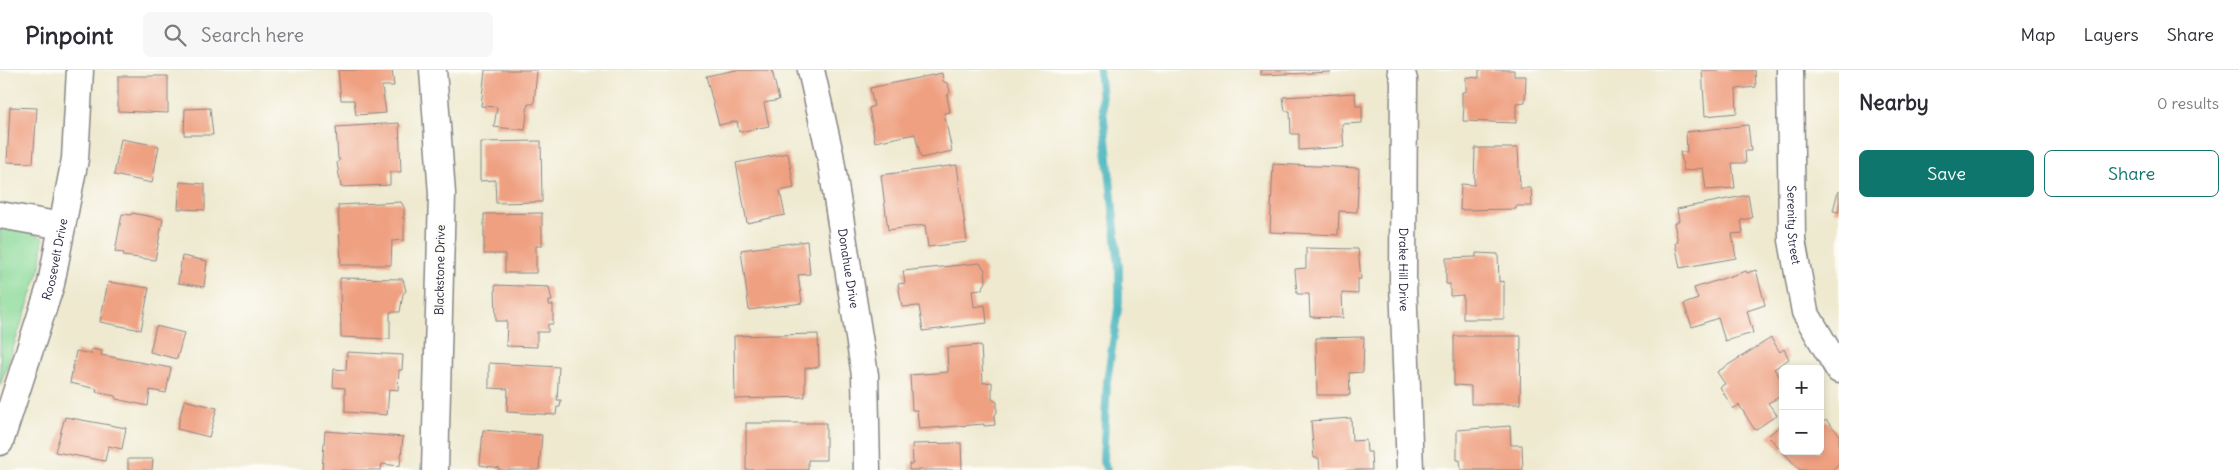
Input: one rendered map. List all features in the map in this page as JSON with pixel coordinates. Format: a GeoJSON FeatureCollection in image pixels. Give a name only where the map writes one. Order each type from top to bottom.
{"type":"FeatureCollection","features":[{"type":"Feature","properties":{"kind":"street","name":"Roosevelt Drive"},"geometry":{"type":"LineString","coordinates":[[0,442],[51,284],[75,159],[80,70]]}},
{"type":"Feature","properties":{"kind":"street","name":"Blackstone Drive"},"geometry":{"type":"LineString","coordinates":[[433,70],[442,194],[435,470]]}},
{"type":"Feature","properties":{"kind":"street","name":"Donahue Drive"},"geometry":{"type":"LineString","coordinates":[[811,70],[830,154],[865,375],[867,470]]}},
{"type":"Feature","properties":{"kind":"street","name":"Serenity Street"},"geometry":{"type":"LineString","coordinates":[[1790,70],[1792,240],[1806,312],[1839,370]]}},
{"type":"Feature","properties":{"kind":"street","name":"Drake Hill Drive"},"geometry":{"type":"LineString","coordinates":[[1405,73],[1403,282],[1410,470]]}},
{"type":"Feature","properties":{"kind":"street"},"geometry":{"type":"LineString","coordinates":[[0,215],[62,226]]}},
{"type":"Feature","properties":{"kind":"green space"},"geometry":{"type":"Polygon","coordinates":[[[0,226],[24,229],[43,238],[41,266],[0,386],[0,226]]]}},
{"type":"Feature","properties":{"kind":"building"},"geometry":{"type":"Polygon","coordinates":[[[338,70],[392,70],[394,86],[382,86],[386,113],[356,115],[354,100],[341,100],[338,70]]]}},
{"type":"Feature","properties":{"kind":"building"},"geometry":{"type":"Polygon","coordinates":[[[485,70],[537,70],[534,104],[528,104],[525,130],[494,127],[497,107],[481,106],[485,70]]]}},
{"type":"Feature","properties":{"kind":"building"},"geometry":{"type":"Polygon","coordinates":[[[736,70],[772,70],[779,100],[764,103],[769,126],[739,132],[737,121],[719,125],[706,76],[736,70]]]}},
{"type":"Feature","properties":{"kind":"building"},"geometry":{"type":"Polygon","coordinates":[[[1261,70],[1331,70],[1331,72],[1261,75],[1261,70]]]}},
{"type":"Feature","properties":{"kind":"building"},"geometry":{"type":"Polygon","coordinates":[[[1479,70],[1514,70],[1514,76],[1526,76],[1525,102],[1516,103],[1516,123],[1463,121],[1464,106],[1462,106],[1462,92],[1466,92],[1466,77],[1479,78],[1479,70]]]}},
{"type":"Feature","properties":{"kind":"building"},"geometry":{"type":"Polygon","coordinates":[[[1702,70],[1755,70],[1756,87],[1736,89],[1737,113],[1705,116],[1702,70]]]}},
{"type":"Feature","properties":{"kind":"building"},"geometry":{"type":"Polygon","coordinates":[[[942,73],[943,81],[948,84],[950,92],[947,96],[950,112],[944,113],[952,151],[921,158],[915,134],[875,142],[869,108],[874,106],[870,88],[942,73]]]}},
{"type":"Feature","properties":{"kind":"building"},"geometry":{"type":"Polygon","coordinates":[[[118,76],[168,76],[168,113],[118,111],[118,76]]]}},
{"type":"Feature","properties":{"kind":"building"},"geometry":{"type":"Polygon","coordinates":[[[1355,93],[1356,106],[1362,106],[1362,123],[1342,124],[1344,147],[1299,150],[1299,134],[1291,134],[1290,111],[1285,111],[1283,97],[1355,93]]]}},
{"type":"Feature","properties":{"kind":"building"},"geometry":{"type":"Polygon","coordinates":[[[10,107],[37,108],[33,163],[7,162],[10,107]]]}},
{"type":"Feature","properties":{"kind":"building"},"geometry":{"type":"Polygon","coordinates":[[[210,108],[213,135],[184,135],[185,109],[210,108]]]}},
{"type":"Feature","properties":{"kind":"building"},"geometry":{"type":"Polygon","coordinates":[[[399,123],[401,172],[390,172],[390,185],[341,187],[337,163],[340,159],[338,159],[336,127],[399,123]]]}},
{"type":"Feature","properties":{"kind":"building"},"geometry":{"type":"Polygon","coordinates":[[[1748,125],[1751,151],[1745,151],[1746,163],[1732,163],[1735,188],[1706,190],[1703,168],[1684,171],[1680,152],[1687,152],[1686,132],[1748,125]]]}},
{"type":"Feature","properties":{"kind":"building"},"geometry":{"type":"Polygon","coordinates":[[[121,139],[159,146],[152,183],[114,175],[121,139]]]}},
{"type":"Feature","properties":{"kind":"building"},"geometry":{"type":"Polygon","coordinates":[[[541,141],[542,202],[496,203],[495,180],[480,181],[480,142],[541,141]]]}},
{"type":"Feature","properties":{"kind":"building"},"geometry":{"type":"Polygon","coordinates":[[[1475,148],[1518,148],[1520,188],[1531,188],[1532,206],[1516,206],[1516,209],[1460,210],[1461,184],[1474,185],[1475,148]]]}},
{"type":"Feature","properties":{"kind":"building"},"geometry":{"type":"Polygon","coordinates":[[[788,153],[794,188],[780,191],[785,215],[747,223],[736,163],[788,153]]]}},
{"type":"Feature","properties":{"kind":"building"},"geometry":{"type":"Polygon","coordinates":[[[1273,164],[1359,168],[1357,212],[1339,211],[1338,235],[1270,232],[1273,164]]]}},
{"type":"Feature","properties":{"kind":"building"},"geometry":{"type":"Polygon","coordinates":[[[957,165],[967,242],[928,247],[925,225],[888,230],[881,175],[957,165]]]}},
{"type":"Feature","properties":{"kind":"building"},"geometry":{"type":"Polygon","coordinates":[[[180,182],[205,184],[205,210],[178,209],[180,182]]]}},
{"type":"Feature","properties":{"kind":"building"},"geometry":{"type":"Polygon","coordinates":[[[1839,191],[1839,212],[1833,211],[1839,191]]]}},
{"type":"Feature","properties":{"kind":"building"},"geometry":{"type":"Polygon","coordinates":[[[1748,195],[1752,218],[1741,220],[1743,233],[1732,234],[1736,258],[1680,268],[1675,243],[1678,242],[1674,223],[1679,221],[1677,209],[1748,195]]]}},
{"type":"Feature","properties":{"kind":"building"},"geometry":{"type":"Polygon","coordinates":[[[401,202],[404,207],[404,216],[402,218],[404,218],[404,240],[392,241],[391,265],[341,265],[338,205],[401,202]]]}},
{"type":"Feature","properties":{"kind":"building"},"geometry":{"type":"Polygon","coordinates":[[[132,213],[163,219],[155,260],[123,256],[124,253],[115,252],[122,214],[131,215],[132,213]]]}},
{"type":"Feature","properties":{"kind":"building"},"geometry":{"type":"Polygon","coordinates":[[[542,213],[542,246],[536,246],[536,273],[505,273],[505,254],[484,254],[484,214],[542,213]]]}},
{"type":"Feature","properties":{"kind":"building"},"geometry":{"type":"Polygon","coordinates":[[[807,241],[810,274],[798,275],[802,303],[749,310],[741,250],[807,241]]]}},
{"type":"Feature","properties":{"kind":"building"},"geometry":{"type":"Polygon","coordinates":[[[1306,248],[1358,249],[1361,279],[1358,279],[1358,294],[1342,293],[1343,318],[1310,317],[1309,294],[1297,294],[1295,269],[1306,268],[1306,248]]]}},
{"type":"Feature","properties":{"kind":"building"},"geometry":{"type":"Polygon","coordinates":[[[1476,253],[1498,254],[1499,282],[1504,281],[1504,319],[1463,319],[1463,295],[1450,296],[1450,284],[1446,284],[1446,258],[1476,257],[1476,253]]]}},
{"type":"Feature","properties":{"kind":"building"},"geometry":{"type":"Polygon","coordinates":[[[182,256],[207,261],[204,287],[178,283],[182,256]]]}},
{"type":"Feature","properties":{"kind":"building"},"geometry":{"type":"Polygon","coordinates":[[[980,263],[985,270],[986,282],[982,289],[972,290],[974,307],[985,305],[987,323],[923,331],[919,306],[902,307],[898,284],[905,283],[903,271],[980,263]]]}},
{"type":"Feature","properties":{"kind":"building"},"geometry":{"type":"Polygon","coordinates":[[[1756,270],[1765,305],[1747,311],[1753,333],[1725,341],[1718,318],[1692,327],[1684,304],[1698,299],[1694,288],[1746,271],[1747,273],[1756,270]]]}},
{"type":"Feature","properties":{"kind":"building"},"geometry":{"type":"Polygon","coordinates":[[[340,278],[403,279],[406,291],[403,294],[400,312],[390,312],[390,339],[341,337],[340,278]]]}},
{"type":"Feature","properties":{"kind":"building"},"geometry":{"type":"Polygon","coordinates":[[[108,282],[149,288],[141,330],[100,322],[108,282]]]}},
{"type":"Feature","properties":{"kind":"building"},"geometry":{"type":"Polygon","coordinates":[[[495,285],[549,287],[552,301],[549,301],[549,305],[553,305],[553,324],[548,324],[548,332],[537,332],[537,347],[506,346],[507,321],[496,321],[495,285]]]}},
{"type":"Feature","properties":{"kind":"building"},"geometry":{"type":"Polygon","coordinates":[[[156,326],[184,333],[177,359],[150,352],[156,326]]]}},
{"type":"Feature","properties":{"kind":"building"},"geometry":{"type":"Polygon","coordinates":[[[818,334],[819,367],[805,368],[805,397],[735,399],[734,336],[818,334]]]}},
{"type":"Feature","properties":{"kind":"building"},"geometry":{"type":"Polygon","coordinates":[[[1454,336],[1521,336],[1520,404],[1471,404],[1471,386],[1454,385],[1454,336]]]}},
{"type":"Feature","properties":{"kind":"building"},"geometry":{"type":"Polygon","coordinates":[[[1364,337],[1363,372],[1349,373],[1350,395],[1317,395],[1316,338],[1364,337]]]}},
{"type":"Feature","properties":{"kind":"building"},"geometry":{"type":"Polygon","coordinates":[[[1771,338],[1780,352],[1784,349],[1789,359],[1774,369],[1779,376],[1779,397],[1768,403],[1777,415],[1755,430],[1739,405],[1733,409],[1720,387],[1725,384],[1717,372],[1771,338]]]}},
{"type":"Feature","properties":{"kind":"building"},"geometry":{"type":"Polygon","coordinates":[[[981,345],[983,383],[992,382],[992,399],[997,402],[997,412],[994,417],[995,425],[984,426],[984,424],[919,429],[917,410],[912,410],[910,375],[948,372],[947,348],[981,345]]]}},
{"type":"Feature","properties":{"kind":"building"},"geometry":{"type":"Polygon","coordinates":[[[91,349],[102,351],[101,355],[171,368],[166,393],[150,390],[148,406],[116,399],[115,396],[96,392],[97,389],[70,383],[76,351],[91,354],[91,349]]]}},
{"type":"Feature","properties":{"kind":"building"},"geometry":{"type":"Polygon","coordinates":[[[347,352],[403,355],[402,370],[399,370],[398,390],[389,389],[387,415],[345,412],[345,388],[333,387],[334,369],[346,370],[347,352]]]}},
{"type":"Feature","properties":{"kind":"building"},"geometry":{"type":"Polygon","coordinates":[[[489,363],[559,367],[557,400],[561,400],[560,407],[557,407],[556,415],[507,412],[508,389],[489,388],[489,363]]]}},
{"type":"Feature","properties":{"kind":"building"},"geometry":{"type":"Polygon","coordinates":[[[184,400],[217,408],[209,437],[177,429],[184,400]]]}},
{"type":"Feature","properties":{"kind":"building"},"geometry":{"type":"Polygon","coordinates":[[[65,417],[126,428],[122,449],[108,446],[105,461],[55,452],[65,417]]]}},
{"type":"Feature","properties":{"kind":"building"},"geometry":{"type":"Polygon","coordinates":[[[1351,418],[1352,441],[1366,440],[1367,452],[1371,452],[1372,470],[1320,470],[1319,458],[1314,458],[1311,421],[1351,418]]]}},
{"type":"Feature","properties":{"kind":"building"},"geometry":{"type":"Polygon","coordinates":[[[1826,420],[1839,434],[1839,463],[1832,470],[1800,470],[1786,455],[1824,455],[1824,422],[1826,420]]]}},
{"type":"Feature","properties":{"kind":"building"},"geometry":{"type":"Polygon","coordinates":[[[746,423],[826,423],[826,460],[808,460],[808,470],[746,470],[746,423]]]}},
{"type":"Feature","properties":{"kind":"building"},"geometry":{"type":"Polygon","coordinates":[[[1510,426],[1511,445],[1522,445],[1523,470],[1461,470],[1460,460],[1457,460],[1457,430],[1510,426]]]}},
{"type":"Feature","properties":{"kind":"building"},"geometry":{"type":"Polygon","coordinates":[[[1779,426],[1779,448],[1768,436],[1779,426]]]}},
{"type":"Feature","properties":{"kind":"building"},"geometry":{"type":"Polygon","coordinates":[[[483,430],[542,435],[539,470],[499,470],[499,468],[480,465],[483,430]]]}},
{"type":"Feature","properties":{"kind":"building"},"geometry":{"type":"Polygon","coordinates":[[[325,431],[403,437],[400,466],[382,464],[381,470],[322,470],[325,431]]]}},
{"type":"Feature","properties":{"kind":"building"},"geometry":{"type":"Polygon","coordinates":[[[961,443],[962,470],[909,470],[909,464],[913,464],[912,444],[961,443]]]}},
{"type":"Feature","properties":{"kind":"building"},"geometry":{"type":"Polygon","coordinates":[[[128,459],[153,459],[152,470],[128,470],[128,459]]]}},
{"type":"Feature","properties":{"kind":"waterway"},"geometry":{"type":"LineString","coordinates":[[1099,70],[1119,268],[1119,302],[1107,381],[1103,462],[1107,470]]}}]}
